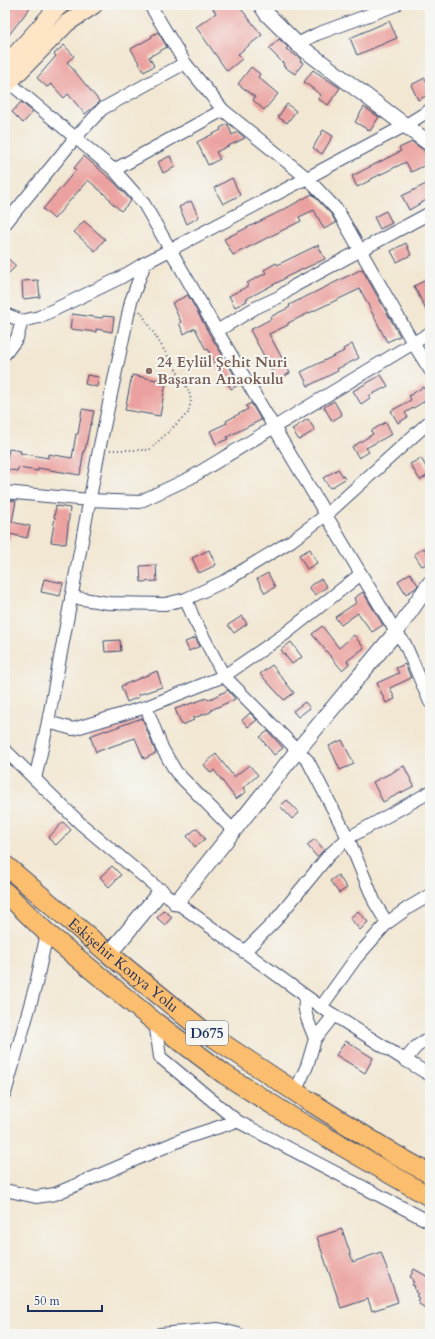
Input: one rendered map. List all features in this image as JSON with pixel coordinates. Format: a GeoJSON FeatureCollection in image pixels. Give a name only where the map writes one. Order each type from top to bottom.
{"type":"FeatureCollection","features":[{"type":"Feature","properties":{"kind":"highway","name":"Eskişehir Konya Yolu"},"geometry":{"type":"LineString","coordinates":[[5,865],[201,1029],[295,1092],[394,1154],[430,1174]]}},
{"type":"Feature","properties":{"kind":"highway","name":"D675"},"geometry":{"type":"LineString","coordinates":[[5,892],[47,933],[155,1022],[230,1078],[295,1119],[430,1197]]}},
{"type":"Feature","properties":{"kind":"main road"},"geometry":{"type":"LineString","coordinates":[[6,83],[67,23],[94,5]]}},
{"type":"Feature","properties":{"kind":"main road"},"geometry":{"type":"LineString","coordinates":[[5,66],[59,6]]}},
{"type":"Feature","properties":{"kind":"street"},"geometry":{"type":"LineString","coordinates":[[150,5],[185,64],[223,110],[308,178],[338,211],[362,250],[430,370]]}},
{"type":"Feature","properties":{"kind":"street"},"geometry":{"type":"LineString","coordinates":[[261,5],[267,14],[297,44],[430,144]]}},
{"type":"Feature","properties":{"kind":"street"},"geometry":{"type":"LineString","coordinates":[[297,44],[317,34],[396,5]]}},
{"type":"Feature","properties":{"kind":"street"},"geometry":{"type":"LineString","coordinates":[[5,224],[75,138],[102,109],[185,64]]}},
{"type":"Feature","properties":{"kind":"street"},"geometry":{"type":"LineString","coordinates":[[6,83],[114,170],[144,204],[326,515],[396,632],[405,644],[430,702]]}},
{"type":"Feature","properties":{"kind":"street"},"geometry":{"type":"LineString","coordinates":[[114,170],[223,110]]}},
{"type":"Feature","properties":{"kind":"street"},"geometry":{"type":"LineString","coordinates":[[5,314],[22,321],[39,317],[120,278],[145,263],[406,125],[430,110]]}},
{"type":"Feature","properties":{"kind":"street"},"geometry":{"type":"LineString","coordinates":[[217,330],[255,308],[279,297],[296,285],[430,213]]}},
{"type":"Feature","properties":{"kind":"street"},"geometry":{"type":"LineString","coordinates":[[35,779],[48,722],[99,450],[131,301],[145,263]]}},
{"type":"Feature","properties":{"kind":"street"},"geometry":{"type":"LineString","coordinates":[[5,354],[17,338],[22,321]]}},
{"type":"Feature","properties":{"kind":"street"},"geometry":{"type":"LineString","coordinates":[[5,492],[89,500],[139,502],[190,478],[430,333]]}},
{"type":"Feature","properties":{"kind":"street"},"geometry":{"type":"LineString","coordinates":[[71,597],[116,604],[165,604],[186,599],[227,580],[291,541],[326,515],[430,421]]}},
{"type":"Feature","properties":{"kind":"street"},"geometry":{"type":"LineString","coordinates":[[48,722],[73,729],[146,707],[224,676],[285,634],[361,574]]}},
{"type":"Feature","properties":{"kind":"street"},"geometry":{"type":"LineString","coordinates":[[176,903],[297,750],[396,632],[430,583]]}},
{"type":"Feature","properties":{"kind":"street"},"geometry":{"type":"LineString","coordinates":[[186,599],[193,617],[224,676],[308,761],[348,838],[375,903],[387,923]]}},
{"type":"Feature","properties":{"kind":"street"},"geometry":{"type":"LineString","coordinates":[[146,707],[162,748],[176,772],[234,831]]}},
{"type":"Feature","properties":{"kind":"street"},"geometry":{"type":"LineString","coordinates":[[5,750],[80,824],[176,903],[320,1007],[430,1075]]}},
{"type":"Feature","properties":{"kind":"street"},"geometry":{"type":"LineString","coordinates":[[244,952],[275,921],[329,855],[348,838],[430,792]]}},
{"type":"Feature","properties":{"kind":"street"},"geometry":{"type":"LineString","coordinates":[[110,954],[161,891]]}},
{"type":"Feature","properties":{"kind":"street"},"geometry":{"type":"LineString","coordinates":[[320,1007],[356,958],[387,923],[430,895]]}},
{"type":"Feature","properties":{"kind":"street"},"geometry":{"type":"LineString","coordinates":[[5,1093],[36,984],[47,933]]}},
{"type":"Feature","properties":{"kind":"street"},"geometry":{"type":"LineString","coordinates":[[306,997],[305,1010],[316,1040]]}},
{"type":"Feature","properties":{"kind":"street"},"geometry":{"type":"LineString","coordinates":[[295,1092],[307,1066],[316,1040],[334,1015]]}},
{"type":"Feature","properties":{"kind":"street"},"geometry":{"type":"LineString","coordinates":[[155,1022],[160,1057],[237,1121],[430,1222]]}},
{"type":"Feature","properties":{"kind":"street"},"geometry":{"type":"LineString","coordinates":[[404,1060],[416,1047],[430,1037]]}},
{"type":"Feature","properties":{"kind":"street"},"geometry":{"type":"LineString","coordinates":[[5,1190],[36,1198],[55,1194],[188,1137],[237,1121]]}},
{"type":"Feature","properties":{"kind":"street"},"geometry":{"type":"LineString","coordinates":[[160,1334],[218,1329],[238,1334]]}},
{"type":"Feature","properties":{"kind":"path"},"geometry":{"type":"LineString","coordinates":[[99,450],[149,450],[188,414],[191,401],[189,391],[144,317],[131,301]]}},
{"type":"Feature","properties":{"kind":"building"},"geometry":{"type":"Polygon","coordinates":[[[5,5],[32,5],[5,40],[5,16],[11,10],[5,5]]]}},
{"type":"Feature","properties":{"kind":"building"},"geometry":{"type":"Polygon","coordinates":[[[210,5],[238,5],[262,35],[238,54],[242,59],[227,71],[196,27],[216,13],[210,5]]]}},
{"type":"Feature","properties":{"kind":"building"},"geometry":{"type":"Polygon","coordinates":[[[389,21],[397,38],[357,55],[350,38],[389,21]]]}},
{"type":"Feature","properties":{"kind":"building"},"geometry":{"type":"Polygon","coordinates":[[[158,32],[167,47],[149,57],[154,66],[144,72],[131,49],[158,32]]]}},
{"type":"Feature","properties":{"kind":"building"},"geometry":{"type":"Polygon","coordinates":[[[279,39],[288,47],[286,49],[301,59],[300,61],[303,63],[295,74],[283,66],[284,64],[269,49],[279,39]]]}},
{"type":"Feature","properties":{"kind":"building"},"geometry":{"type":"Polygon","coordinates":[[[64,45],[74,56],[67,62],[100,102],[85,114],[68,94],[64,98],[51,84],[47,87],[37,78],[56,56],[54,54],[64,45]]]}},
{"type":"Feature","properties":{"kind":"building"},"geometry":{"type":"Polygon","coordinates":[[[251,67],[260,74],[258,77],[278,94],[264,110],[253,100],[255,97],[238,84],[251,67]]]}},
{"type":"Feature","properties":{"kind":"building"},"geometry":{"type":"Polygon","coordinates":[[[313,70],[340,88],[328,105],[318,99],[321,95],[304,82],[313,70]]]}},
{"type":"Feature","properties":{"kind":"building"},"geometry":{"type":"Polygon","coordinates":[[[425,78],[430,89],[430,94],[418,100],[411,85],[425,78]]]}},
{"type":"Feature","properties":{"kind":"building"},"geometry":{"type":"Polygon","coordinates":[[[21,102],[33,112],[23,123],[12,112],[21,102]]]}},
{"type":"Feature","properties":{"kind":"building"},"geometry":{"type":"Polygon","coordinates":[[[287,104],[296,111],[287,123],[278,117],[287,104]]]}},
{"type":"Feature","properties":{"kind":"building"},"geometry":{"type":"Polygon","coordinates":[[[364,107],[379,117],[370,131],[355,122],[364,107]]]}},
{"type":"Feature","properties":{"kind":"building"},"geometry":{"type":"Polygon","coordinates":[[[228,124],[232,135],[238,132],[245,138],[216,152],[220,159],[208,165],[197,142],[221,130],[220,128],[228,124]]]}},
{"type":"Feature","properties":{"kind":"building"},"geometry":{"type":"Polygon","coordinates":[[[323,130],[333,136],[322,154],[313,148],[323,130]]]}},
{"type":"Feature","properties":{"kind":"building"},"geometry":{"type":"Polygon","coordinates":[[[412,142],[424,150],[430,163],[411,172],[406,162],[357,187],[352,176],[401,151],[399,148],[412,142]]]}},
{"type":"Feature","properties":{"kind":"building"},"geometry":{"type":"Polygon","coordinates":[[[84,156],[114,182],[131,201],[121,211],[88,180],[54,219],[43,209],[76,170],[74,168],[84,156]]]}},
{"type":"Feature","properties":{"kind":"building"},"geometry":{"type":"Polygon","coordinates":[[[170,156],[175,167],[163,173],[158,162],[170,156]]]}},
{"type":"Feature","properties":{"kind":"building"},"geometry":{"type":"Polygon","coordinates":[[[232,178],[240,195],[223,204],[214,188],[232,178]]]}},
{"type":"Feature","properties":{"kind":"building"},"geometry":{"type":"Polygon","coordinates":[[[430,182],[430,198],[409,210],[402,196],[430,182]]]}},
{"type":"Feature","properties":{"kind":"building"},"geometry":{"type":"Polygon","coordinates":[[[312,194],[332,215],[336,223],[324,229],[314,210],[299,217],[301,221],[233,255],[224,239],[312,194]]]}},
{"type":"Feature","properties":{"kind":"building"},"geometry":{"type":"Polygon","coordinates":[[[191,201],[199,217],[187,224],[179,207],[191,201]]]}},
{"type":"Feature","properties":{"kind":"building"},"geometry":{"type":"Polygon","coordinates":[[[386,211],[392,223],[380,229],[374,217],[386,211]]]}},
{"type":"Feature","properties":{"kind":"building"},"geometry":{"type":"Polygon","coordinates":[[[84,221],[105,239],[95,251],[74,232],[84,221]]]}},
{"type":"Feature","properties":{"kind":"building"},"geometry":{"type":"Polygon","coordinates":[[[406,243],[411,255],[397,262],[391,251],[406,243]]]}},
{"type":"Feature","properties":{"kind":"building"},"geometry":{"type":"Polygon","coordinates":[[[318,245],[325,259],[284,278],[246,299],[247,301],[235,307],[229,296],[248,286],[247,283],[266,273],[264,270],[276,263],[277,265],[318,245]]]}},
{"type":"Feature","properties":{"kind":"building"},"geometry":{"type":"Polygon","coordinates":[[[5,256],[16,266],[5,277],[5,256]]]}},
{"type":"Feature","properties":{"kind":"building"},"geometry":{"type":"Polygon","coordinates":[[[362,269],[400,336],[387,342],[360,289],[288,323],[288,325],[269,334],[290,373],[277,380],[250,330],[271,319],[270,317],[290,307],[289,305],[362,269]]]}},
{"type":"Feature","properties":{"kind":"building"},"geometry":{"type":"Polygon","coordinates":[[[430,278],[430,318],[414,286],[430,278]]]}},
{"type":"Feature","properties":{"kind":"building"},"geometry":{"type":"Polygon","coordinates":[[[38,280],[40,297],[23,299],[22,281],[38,280]]]}},
{"type":"Feature","properties":{"kind":"building"},"geometry":{"type":"Polygon","coordinates":[[[188,295],[240,384],[231,389],[221,369],[218,370],[208,349],[206,350],[195,328],[184,334],[179,323],[181,322],[172,303],[188,295]]]}},
{"type":"Feature","properties":{"kind":"building"},"geometry":{"type":"Polygon","coordinates":[[[72,314],[102,318],[103,316],[114,317],[112,332],[96,329],[96,332],[70,329],[72,314]]]}},
{"type":"Feature","properties":{"kind":"building"},"geometry":{"type":"Polygon","coordinates":[[[352,344],[359,358],[337,369],[338,371],[308,386],[301,372],[344,351],[343,349],[352,344]]]}},
{"type":"Feature","properties":{"kind":"building"},"geometry":{"type":"Polygon","coordinates":[[[87,375],[99,377],[97,387],[85,384],[87,375]]]}},
{"type":"Feature","properties":{"kind":"building"},"geometry":{"type":"Polygon","coordinates":[[[132,375],[166,382],[160,416],[125,410],[132,375]]]}},
{"type":"Feature","properties":{"kind":"building"},"geometry":{"type":"Polygon","coordinates":[[[381,375],[388,386],[369,396],[370,398],[361,404],[353,391],[381,375]]]}},
{"type":"Feature","properties":{"kind":"building"},"geometry":{"type":"Polygon","coordinates":[[[423,387],[430,398],[405,413],[408,417],[398,423],[391,411],[411,400],[409,396],[423,387]]]}},
{"type":"Feature","properties":{"kind":"building"},"geometry":{"type":"Polygon","coordinates":[[[334,401],[342,415],[332,421],[324,407],[334,401]]]}},
{"type":"Feature","properties":{"kind":"building"},"geometry":{"type":"Polygon","coordinates":[[[251,403],[261,420],[227,437],[228,439],[216,444],[210,431],[227,423],[226,421],[248,409],[246,406],[251,403]]]}},
{"type":"Feature","properties":{"kind":"building"},"geometry":{"type":"Polygon","coordinates":[[[82,409],[94,411],[84,450],[80,475],[38,468],[38,471],[18,468],[17,471],[5,469],[9,449],[21,451],[20,453],[48,458],[48,454],[72,458],[82,409]]]}},
{"type":"Feature","properties":{"kind":"building"},"geometry":{"type":"Polygon","coordinates":[[[308,419],[315,430],[299,440],[292,429],[308,419]]]}},
{"type":"Feature","properties":{"kind":"building"},"geometry":{"type":"Polygon","coordinates":[[[386,422],[392,434],[366,448],[369,452],[359,458],[352,447],[373,434],[371,431],[386,422]]]}},
{"type":"Feature","properties":{"kind":"building"},"geometry":{"type":"Polygon","coordinates":[[[421,458],[430,474],[420,480],[410,464],[421,458]]]}},
{"type":"Feature","properties":{"kind":"building"},"geometry":{"type":"Polygon","coordinates":[[[338,469],[345,479],[330,488],[323,478],[338,469]]]}},
{"type":"Feature","properties":{"kind":"building"},"geometry":{"type":"Polygon","coordinates":[[[5,500],[16,501],[12,522],[30,526],[27,538],[10,534],[10,540],[5,540],[5,500]]]}},
{"type":"Feature","properties":{"kind":"building"},"geometry":{"type":"Polygon","coordinates":[[[56,506],[70,508],[66,544],[51,542],[56,506]]]}},
{"type":"Feature","properties":{"kind":"building"},"geometry":{"type":"Polygon","coordinates":[[[424,548],[430,558],[430,562],[422,566],[414,554],[424,548]]]}},
{"type":"Feature","properties":{"kind":"building"},"geometry":{"type":"Polygon","coordinates":[[[310,549],[317,563],[307,569],[299,555],[310,549]]]}},
{"type":"Feature","properties":{"kind":"building"},"geometry":{"type":"Polygon","coordinates":[[[209,550],[216,565],[199,573],[192,558],[209,550]]]}},
{"type":"Feature","properties":{"kind":"building"},"geometry":{"type":"Polygon","coordinates":[[[156,565],[157,581],[141,582],[140,566],[156,565]]]}},
{"type":"Feature","properties":{"kind":"building"},"geometry":{"type":"Polygon","coordinates":[[[268,573],[275,587],[265,593],[257,579],[268,573]]]}},
{"type":"Feature","properties":{"kind":"building"},"geometry":{"type":"Polygon","coordinates":[[[410,573],[418,585],[406,594],[398,581],[410,573]]]}},
{"type":"Feature","properties":{"kind":"building"},"geometry":{"type":"Polygon","coordinates":[[[44,579],[63,583],[60,596],[41,592],[44,579]]]}},
{"type":"Feature","properties":{"kind":"building"},"geometry":{"type":"Polygon","coordinates":[[[321,579],[327,587],[315,595],[309,587],[321,579]]]}},
{"type":"Feature","properties":{"kind":"building"},"geometry":{"type":"Polygon","coordinates":[[[363,592],[383,625],[372,632],[358,613],[341,625],[335,617],[356,603],[354,598],[363,592]]]}},
{"type":"Feature","properties":{"kind":"building"},"geometry":{"type":"Polygon","coordinates":[[[242,616],[247,624],[234,633],[228,625],[242,616]]]}},
{"type":"Feature","properties":{"kind":"building"},"geometry":{"type":"Polygon","coordinates":[[[322,626],[339,648],[354,635],[364,648],[347,661],[349,664],[342,670],[312,634],[322,626]]]}},
{"type":"Feature","properties":{"kind":"building"},"geometry":{"type":"Polygon","coordinates":[[[195,638],[200,646],[189,651],[185,642],[195,638]]]}},
{"type":"Feature","properties":{"kind":"building"},"geometry":{"type":"Polygon","coordinates":[[[120,640],[121,651],[105,652],[104,641],[120,640]]]}},
{"type":"Feature","properties":{"kind":"building"},"geometry":{"type":"Polygon","coordinates":[[[291,642],[302,657],[292,664],[281,650],[291,642]]]}},
{"type":"Feature","properties":{"kind":"building"},"geometry":{"type":"Polygon","coordinates":[[[405,664],[411,678],[390,688],[395,699],[386,703],[377,683],[399,673],[396,668],[405,664]]]}},
{"type":"Feature","properties":{"kind":"building"},"geometry":{"type":"Polygon","coordinates":[[[272,665],[294,693],[284,700],[260,674],[272,665]]]}},
{"type":"Feature","properties":{"kind":"building"},"geometry":{"type":"Polygon","coordinates":[[[157,671],[162,687],[138,695],[139,697],[127,702],[121,686],[157,671]]]}},
{"type":"Feature","properties":{"kind":"building"},"geometry":{"type":"Polygon","coordinates":[[[228,690],[235,699],[211,710],[211,712],[193,718],[194,720],[182,725],[175,709],[207,698],[208,700],[228,690]]]}},
{"type":"Feature","properties":{"kind":"building"},"geometry":{"type":"Polygon","coordinates":[[[305,702],[310,708],[298,717],[293,711],[305,702]]]}},
{"type":"Feature","properties":{"kind":"building"},"geometry":{"type":"Polygon","coordinates":[[[250,713],[257,720],[248,727],[242,720],[250,713]]]}},
{"type":"Feature","properties":{"kind":"building"},"geometry":{"type":"Polygon","coordinates":[[[142,718],[156,753],[144,759],[135,738],[96,752],[90,736],[142,718]]]}},
{"type":"Feature","properties":{"kind":"building"},"geometry":{"type":"Polygon","coordinates":[[[268,731],[283,748],[274,755],[260,737],[268,731]]]}},
{"type":"Feature","properties":{"kind":"building"},"geometry":{"type":"Polygon","coordinates":[[[342,740],[354,764],[340,770],[329,746],[342,740]]]}},
{"type":"Feature","properties":{"kind":"building"},"geometry":{"type":"Polygon","coordinates":[[[216,754],[234,777],[249,765],[258,775],[243,788],[246,792],[236,799],[214,770],[211,773],[204,765],[216,754]]]}},
{"type":"Feature","properties":{"kind":"building"},"geometry":{"type":"Polygon","coordinates":[[[404,766],[414,786],[383,802],[373,782],[404,766]]]}},
{"type":"Feature","properties":{"kind":"building"},"geometry":{"type":"Polygon","coordinates":[[[287,800],[299,813],[292,819],[280,806],[287,800]]]}},
{"type":"Feature","properties":{"kind":"building"},"geometry":{"type":"Polygon","coordinates":[[[63,822],[71,830],[56,845],[48,838],[63,822]]]}},
{"type":"Feature","properties":{"kind":"building"},"geometry":{"type":"Polygon","coordinates":[[[197,828],[205,839],[195,847],[187,836],[197,828]]]}},
{"type":"Feature","properties":{"kind":"building"},"geometry":{"type":"Polygon","coordinates":[[[315,839],[324,850],[317,857],[307,845],[315,839]]]}},
{"type":"Feature","properties":{"kind":"building"},"geometry":{"type":"Polygon","coordinates":[[[112,866],[121,875],[109,887],[100,877],[112,866]]]}},
{"type":"Feature","properties":{"kind":"building"},"geometry":{"type":"Polygon","coordinates":[[[338,875],[347,888],[339,893],[330,881],[338,875]]]}},
{"type":"Feature","properties":{"kind":"building"},"geometry":{"type":"Polygon","coordinates":[[[164,910],[172,917],[165,925],[157,918],[164,910]]]}},
{"type":"Feature","properties":{"kind":"building"},"geometry":{"type":"Polygon","coordinates":[[[358,911],[368,922],[360,930],[350,918],[358,911]]]}},
{"type":"Feature","properties":{"kind":"building"},"geometry":{"type":"Polygon","coordinates":[[[346,1041],[373,1058],[365,1073],[336,1055],[346,1041]]]}},
{"type":"Feature","properties":{"kind":"building"},"geometry":{"type":"Polygon","coordinates":[[[342,1229],[353,1262],[381,1252],[398,1302],[372,1311],[368,1299],[341,1308],[317,1237],[342,1229]]]}},
{"type":"Feature","properties":{"kind":"building"},"geometry":{"type":"Polygon","coordinates":[[[414,1269],[430,1278],[430,1311],[419,1304],[420,1302],[417,1300],[419,1298],[416,1296],[418,1294],[415,1292],[415,1286],[412,1285],[414,1282],[412,1281],[413,1279],[410,1277],[414,1269]]]}},
{"type":"Feature","properties":{"kind":"place","name":"24 Eylül Şehit Nuri Başaran Anaokulu"},"geometry":{"type":"Point","coordinates":[149,371]}}]}
